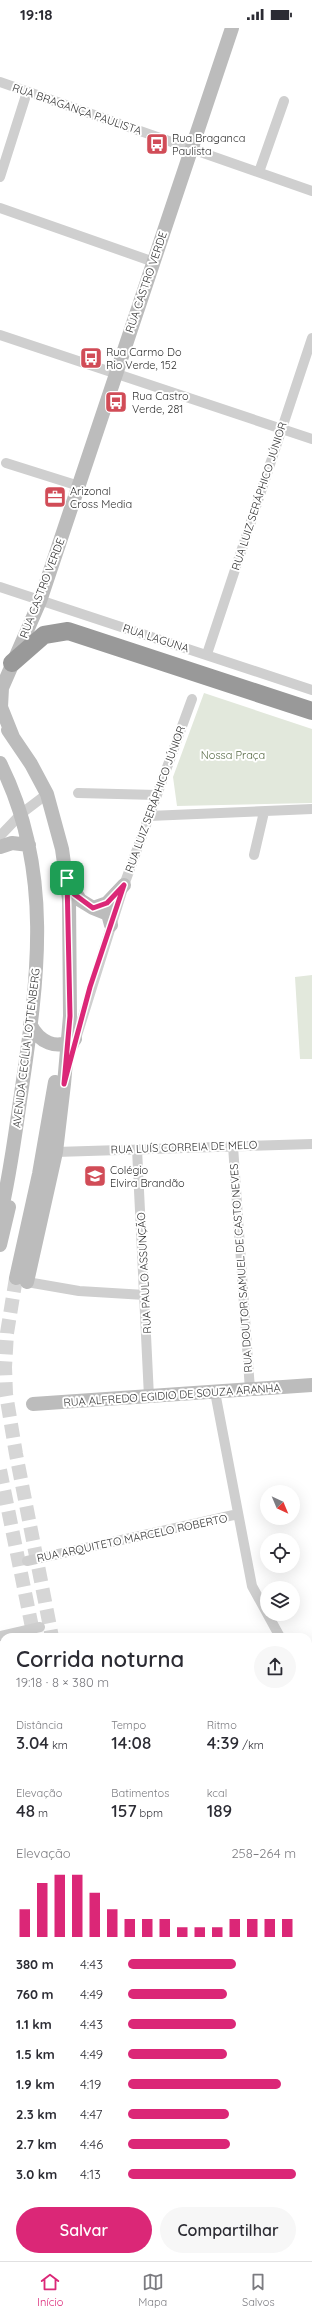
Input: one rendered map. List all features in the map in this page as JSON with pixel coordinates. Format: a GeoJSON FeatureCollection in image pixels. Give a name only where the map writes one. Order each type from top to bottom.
{"type":"FeatureCollection","features":[{"type":"Feature","properties":{"kind":"highway"},"geometry":{"type":"LineString","coordinates":[[12,664],[44,635],[68,631],[312,711]]}},
{"type":"Feature","properties":{"kind":"main road","name":"RUA CASTRO VERDE"},"geometry":{"type":"LineString","coordinates":[[13,737],[4,718],[0,701],[2,688],[40,601],[80,486],[115,374],[154,262],[190,148],[232,28]]}},
{"type":"Feature","properties":{"kind":"main road"},"geometry":{"type":"LineString","coordinates":[[0,720],[31,764],[47,794],[56,823],[67,878],[70,1016],[64,1084],[56,1152],[21,1280]]}},
{"type":"Feature","properties":{"kind":"main road","name":"AVENIDA CECÍLIA LOTTENBERG"},"geometry":{"type":"LineString","coordinates":[[0,1217],[3,1185],[24,1070],[37,968],[35,884],[29,845],[22,813],[1,768]]}},
{"type":"Feature","properties":{"kind":"main road"},"geometry":{"type":"LineString","coordinates":[[0,847],[12,842],[29,845]]}},
{"type":"Feature","properties":{"kind":"main road"},"geometry":{"type":"LineString","coordinates":[[67,878],[74,894],[93,908],[108,914],[111,925]]}},
{"type":"Feature","properties":{"kind":"main road"},"geometry":{"type":"LineString","coordinates":[[93,908],[107,903],[124,885]]}},
{"type":"Feature","properties":{"kind":"main road"},"geometry":{"type":"LineString","coordinates":[[30,1024],[39,1038],[68,1043]]}},
{"type":"Feature","properties":{"kind":"main road"},"geometry":{"type":"LineString","coordinates":[[21,1280],[39,1174],[68,1043]]}},
{"type":"Feature","properties":{"kind":"main road"},"geometry":{"type":"LineString","coordinates":[[0,1245],[19,1159],[26,1110],[24,1070]]}},
{"type":"Feature","properties":{"kind":"main road","name":"RUA ALFREDO EGIDIO DE SOUZA ARANHA"},"geometry":{"type":"LineString","coordinates":[[33,1404],[312,1385]]}},
{"type":"Feature","properties":{"kind":"street","name":"RUA BRAGANÇA PAULISTA"},"geometry":{"type":"LineString","coordinates":[[0,82],[312,191]]}},
{"type":"Feature","properties":{"kind":"street"},"geometry":{"type":"LineString","coordinates":[[0,177],[27,92]]}},
{"type":"Feature","properties":{"kind":"street"},"geometry":{"type":"LineString","coordinates":[[259,172],[284,101]]}},
{"type":"Feature","properties":{"kind":"street"},"geometry":{"type":"LineString","coordinates":[[0,208],[154,262]]}},
{"type":"Feature","properties":{"kind":"street"},"geometry":{"type":"LineString","coordinates":[[0,335],[312,439]]}},
{"type":"Feature","properties":{"kind":"street","name":"RUA LUIZ SERÁPHICO JÚNIOR"},"geometry":{"type":"LineString","coordinates":[[207,654],[312,338]]}},
{"type":"Feature","properties":{"kind":"street"},"geometry":{"type":"LineString","coordinates":[[6,463],[80,486]]}},
{"type":"Feature","properties":{"kind":"street","name":"RUA LAGUNA"},"geometry":{"type":"LineString","coordinates":[[0,587],[207,654],[312,690]]}},
{"type":"Feature","properties":{"kind":"street","name":"RUA LUIZ SERÁPHICO JÚNIOR"},"geometry":{"type":"LineString","coordinates":[[68,1043],[192,699]]}},
{"type":"Feature","properties":{"kind":"street"},"geometry":{"type":"LineString","coordinates":[[78,793],[157,795]]}},
{"type":"Feature","properties":{"kind":"street"},"geometry":{"type":"LineString","coordinates":[[0,836],[22,813],[47,794]]}},
{"type":"Feature","properties":{"kind":"street"},"geometry":{"type":"LineString","coordinates":[[149,816],[312,809]]}},
{"type":"Feature","properties":{"kind":"street"},"geometry":{"type":"LineString","coordinates":[[254,855],[264,812]]}},
{"type":"Feature","properties":{"kind":"street","name":"RUA LUÍS CORREIA DE MELO"},"geometry":{"type":"LineString","coordinates":[[56,1152],[312,1144]]}},
{"type":"Feature","properties":{"kind":"street","name":"RUA DOUTOR SAMUEL DE CASTO NEVES"},"geometry":{"type":"LineString","coordinates":[[233,1146],[250,1390]]}},
{"type":"Feature","properties":{"kind":"street","name":"RUA PAULO ASSUNÇÃO"},"geometry":{"type":"LineString","coordinates":[[138,1149],[149,1397]]}},
{"type":"Feature","properties":{"kind":"street"},"geometry":{"type":"LineString","coordinates":[[21,1280],[79,1292],[145,1295]]}},
{"type":"Feature","properties":{"kind":"street"},"geometry":{"type":"LineString","coordinates":[[215,1392],[252,1586],[278,1633]]}},
{"type":"Feature","properties":{"kind":"street","name":"RUA ARQUITETO MARCELO ROBERTO"},"geometry":{"type":"LineString","coordinates":[[27,1561],[238,1514]]}},
{"type":"Feature","properties":{"kind":"street"},"geometry":{"type":"LineString","coordinates":[[13,1633],[40,1627]]}},
{"type":"Feature","properties":{"kind":"green space","name":"Nossa Praça"},"geometry":{"type":"Polygon","coordinates":[[[204,693],[312,729],[312,803],[177,806],[173,777],[204,693]]]}},
{"type":"Feature","properties":{"kind":"green space"},"geometry":{"type":"Polygon","coordinates":[[[312,975],[312,1059],[300,1059],[295,977],[312,975]]]}},
{"type":"Feature","properties":{"kind":"tunnel"},"geometry":{"type":"LineString","coordinates":[[16,1278],[7,1333],[5,1367],[6,1394],[16,1454],[51,1633]]}},
{"type":"Feature","properties":{"kind":"tunnel"},"geometry":{"type":"LineString","coordinates":[[0,1470],[33,1633]]}},
{"type":"Feature","properties":{"kind":"place","name":"Rua Braganca Paulista"},"geometry":{"type":"Point","coordinates":[157,144]}},
{"type":"Feature","properties":{"kind":"place","name":"Rua Carmo Do Rio Verde, 152"},"geometry":{"type":"Point","coordinates":[91,358]}},
{"type":"Feature","properties":{"kind":"place","name":"Rua Castro Verde, 281"},"geometry":{"type":"Point","coordinates":[116,402]}},
{"type":"Feature","properties":{"kind":"place","name":"Arizonal Cross Media"},"geometry":{"type":"Point","coordinates":[55,497]}},
{"type":"Feature","properties":{"kind":"place","name":"Colégio Elvira Brandão"},"geometry":{"type":"Point","coordinates":[95,1176]}},
{"type":"Feature","properties":{"kind":"route"},"geometry":{"type":"LineString","coordinates":[[67,878],[74,894],[80,900],[93,908],[107,903],[124,885],[104,950],[90,987],[64,1084],[63,1075],[70,1016],[69,898],[67,878]]}}]}
